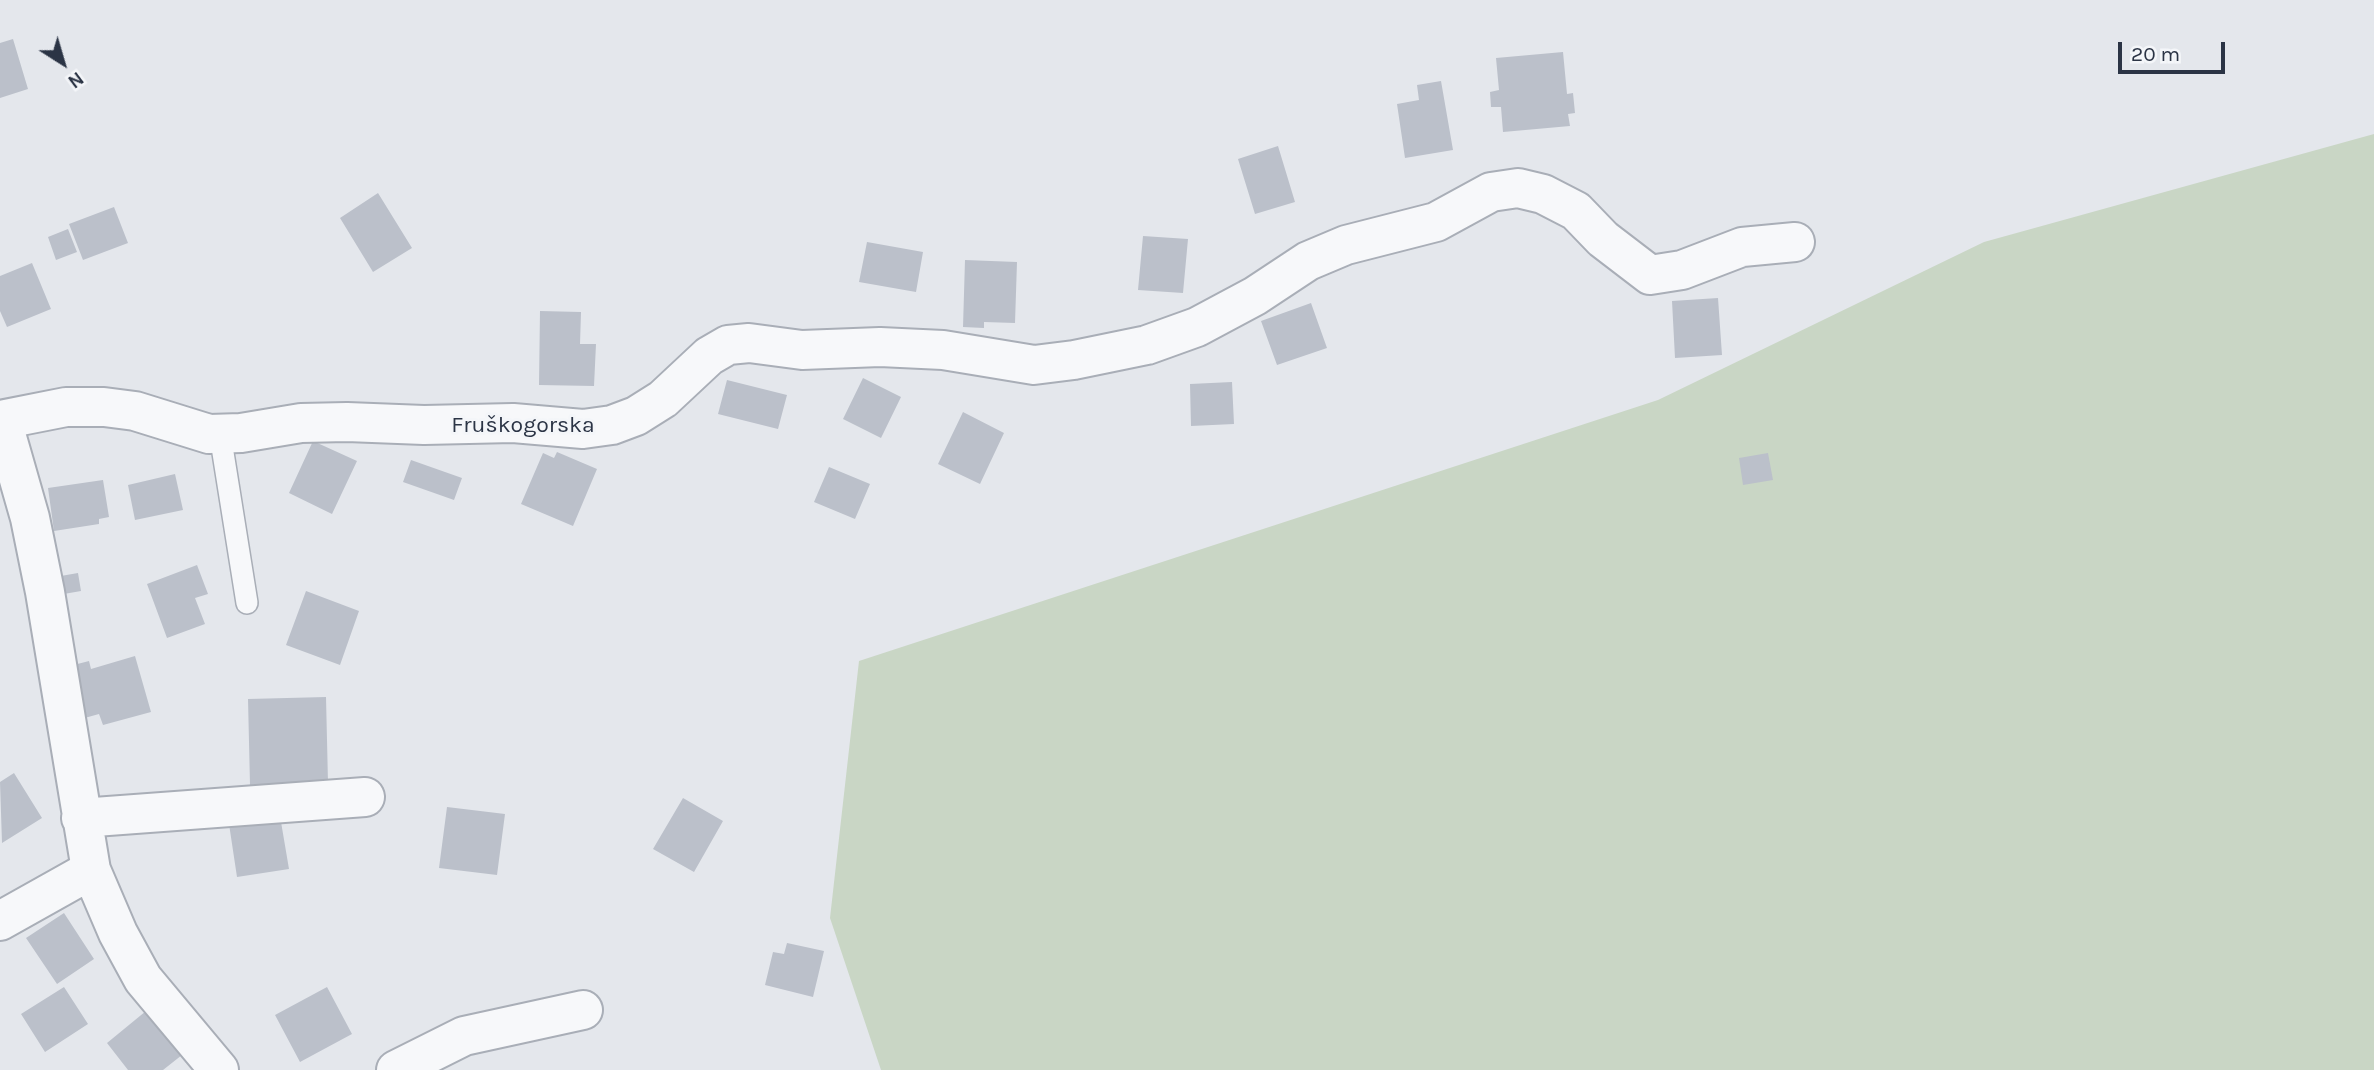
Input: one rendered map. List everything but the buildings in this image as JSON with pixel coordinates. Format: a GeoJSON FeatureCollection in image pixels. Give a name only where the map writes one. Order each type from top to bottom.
{"type":"FeatureCollection","features":[{"type":"Feature","properties":{"kind":"street","name":"Fruškogorska"},"geometry":{"type":"LineString","coordinates":[[1,420],[66,407],[104,407],[135,411],[184,428],[220,434],[301,423],[347,422],[424,425],[513,423],[583,429],[612,425],[636,416],[663,399],[709,356],[728,345],[749,342],[802,350],[880,347],[943,350],[1034,365],[1147,345],[1198,327],[1255,296],[1308,261],[1346,245],[1436,222],[1491,192],[1518,188],[1543,194],[1576,211],[1603,239],[1650,275],[1682,270],[1742,247],[1795,242]]}},
{"type":"Feature","properties":{"kind":"street"},"geometry":{"type":"LineString","coordinates":[[1,420],[30,517],[43,579],[91,870],[118,933],[143,978],[219,1070]]}},
{"type":"Feature","properties":{"kind":"street"},"geometry":{"type":"LineString","coordinates":[[81,818],[365,797]]}},
{"type":"Feature","properties":{"kind":"street"},"geometry":{"type":"LineString","coordinates":[[0,921],[91,870]]}},
{"type":"Feature","properties":{"kind":"street"},"geometry":{"type":"LineString","coordinates":[[396,1070],[464,1036],[583,1010]]}},
{"type":"Feature","properties":{"kind":"lane"},"geometry":{"type":"LineString","coordinates":[[220,434],[247,603]]}},
{"type":"Feature","properties":{"kind":"green space"},"geometry":{"type":"Polygon","coordinates":[[[2374,134],[2374,1070],[881,1070],[830,918],[859,661],[1658,400],[1984,242],[2374,134]]]}}]}
